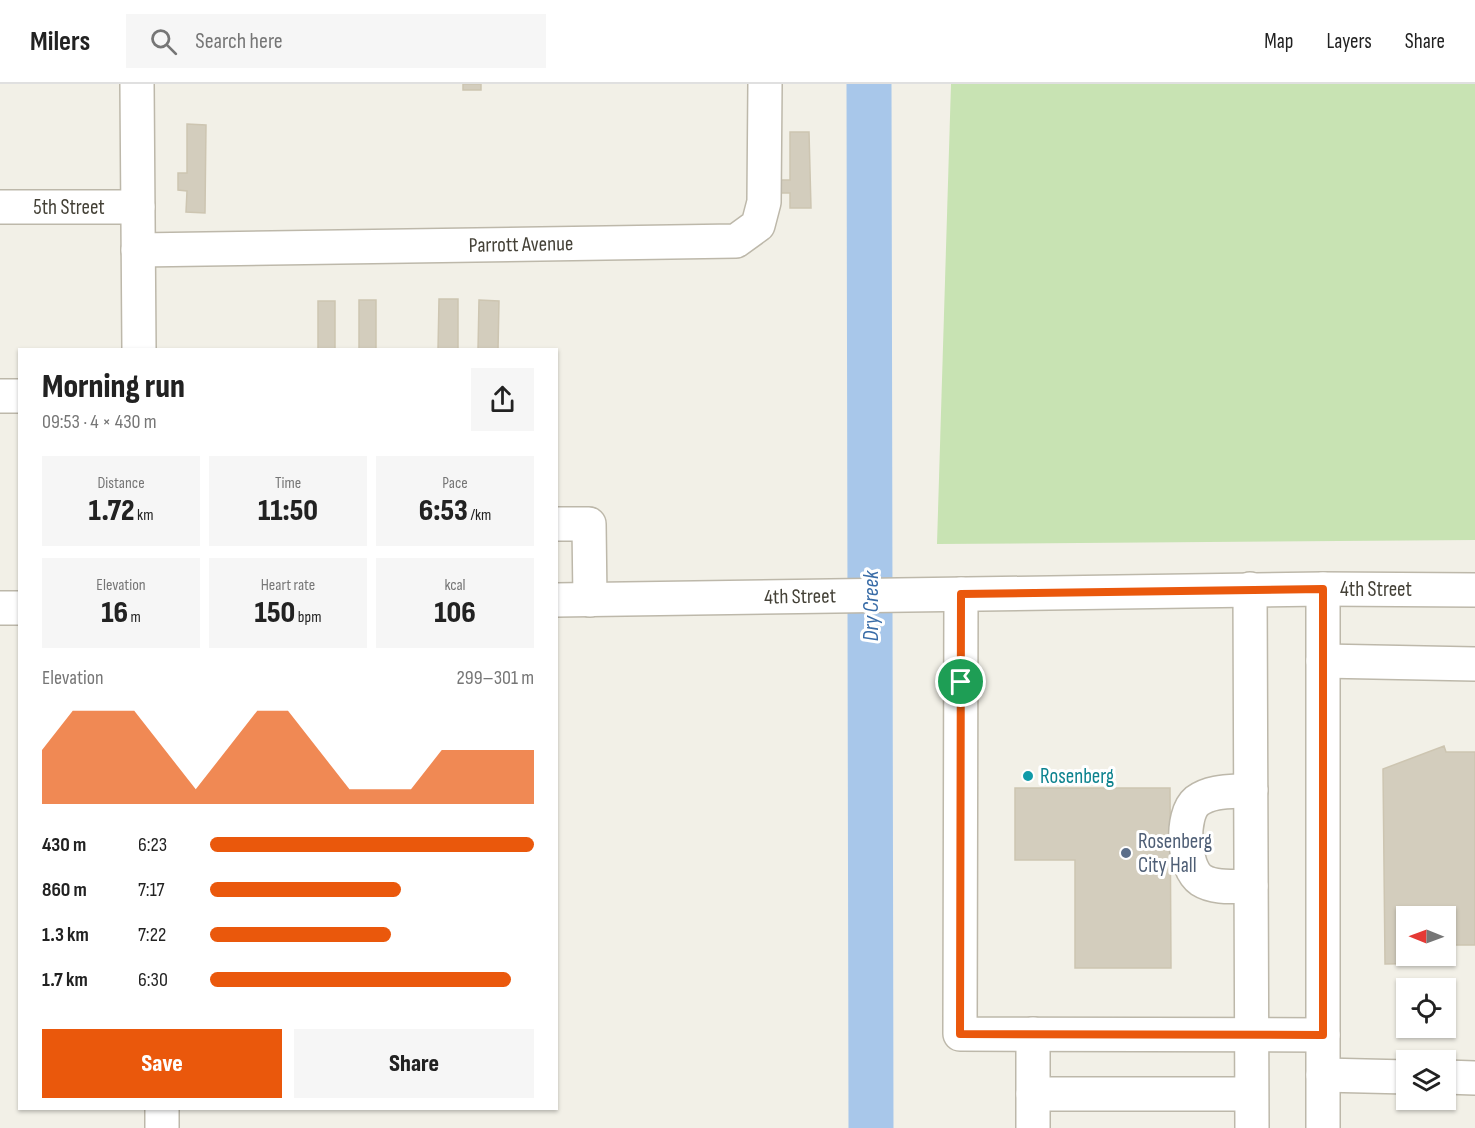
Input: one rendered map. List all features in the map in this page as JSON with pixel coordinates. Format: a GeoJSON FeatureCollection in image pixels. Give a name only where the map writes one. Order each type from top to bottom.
{"type":"FeatureCollection","features":[{"type":"Feature","properties":{"kind":"street"},"geometry":{"type":"LineString","coordinates":[[137,84],[139,348]]}},
{"type":"Feature","properties":{"kind":"street","name":"Parrott Avenue"},"geometry":{"type":"LineString","coordinates":[[138,250],[736,241],[758,225],[764,202],[765,84]]}},
{"type":"Feature","properties":{"kind":"street","name":"5th Street"},"geometry":{"type":"LineString","coordinates":[[0,207],[138,207]]}},
{"type":"Feature","properties":{"kind":"street"},"geometry":{"type":"LineString","coordinates":[[0,396],[18,396]]}},
{"type":"Feature","properties":{"kind":"street"},"geometry":{"type":"LineString","coordinates":[[558,524],[589,524],[590,600]]}},
{"type":"Feature","properties":{"kind":"street"},"geometry":{"type":"LineString","coordinates":[[1323,589],[1323,1128]]}},
{"type":"Feature","properties":{"kind":"street","name":"4th Street"},"geometry":{"type":"LineString","coordinates":[[558,600],[1323,589],[1475,590]]}},
{"type":"Feature","properties":{"kind":"street"},"geometry":{"type":"LineString","coordinates":[[1250,590],[1252,1128]]}},
{"type":"Feature","properties":{"kind":"street"},"geometry":{"type":"LineString","coordinates":[[961,594],[960,1034],[1323,1035]]}},
{"type":"Feature","properties":{"kind":"street"},"geometry":{"type":"LineString","coordinates":[[0,608],[18,608]]}},
{"type":"Feature","properties":{"kind":"street"},"geometry":{"type":"LineString","coordinates":[[1323,661],[1475,664]]}},
{"type":"Feature","properties":{"kind":"street"},"geometry":{"type":"LineString","coordinates":[[1251,790],[1211,794],[1196,802],[1188,814],[1186,854],[1191,872],[1211,885],[1251,886]]}},
{"type":"Feature","properties":{"kind":"street"},"geometry":{"type":"LineString","coordinates":[[1033,1034],[1033,1128]]}},
{"type":"Feature","properties":{"kind":"street"},"geometry":{"type":"LineString","coordinates":[[1323,1075],[1396,1077]]}},
{"type":"Feature","properties":{"kind":"street"},"geometry":{"type":"LineString","coordinates":[[1456,1077],[1475,1078]]}},
{"type":"Feature","properties":{"kind":"street"},"geometry":{"type":"LineString","coordinates":[[1033,1094],[1251,1094]]}},
{"type":"Feature","properties":{"kind":"street"},"geometry":{"type":"LineString","coordinates":[[162,1110],[162,1128]]}},
{"type":"Feature","properties":{"kind":"green space"},"geometry":{"type":"Polygon","coordinates":[[[951,84],[1475,84],[1475,540],[937,544],[951,84]]]}},
{"type":"Feature","properties":{"kind":"building"},"geometry":{"type":"Polygon","coordinates":[[[463,84],[481,84],[481,90],[463,90],[463,84]]]}},
{"type":"Feature","properties":{"kind":"building"},"geometry":{"type":"Polygon","coordinates":[[[187,124],[206,125],[205,213],[186,212],[187,191],[178,190],[178,173],[187,173],[187,124]]]}},
{"type":"Feature","properties":{"kind":"building"},"geometry":{"type":"Polygon","coordinates":[[[790,132],[809,132],[811,208],[790,208],[790,193],[779,193],[779,180],[790,180],[790,132]]]}},
{"type":"Feature","properties":{"kind":"building"},"geometry":{"type":"Polygon","coordinates":[[[439,299],[458,299],[458,348],[438,348],[439,299]]]}},
{"type":"Feature","properties":{"kind":"building"},"geometry":{"type":"Polygon","coordinates":[[[359,300],[376,300],[376,348],[359,348],[359,300]]]}},
{"type":"Feature","properties":{"kind":"building"},"geometry":{"type":"Polygon","coordinates":[[[479,300],[499,301],[498,348],[478,348],[479,300]]]}},
{"type":"Feature","properties":{"kind":"building"},"geometry":{"type":"Polygon","coordinates":[[[318,301],[335,301],[335,348],[318,348],[318,301]]]}},
{"type":"Feature","properties":{"kind":"building"},"geometry":{"type":"Polygon","coordinates":[[[1444,746],[1446,752],[1475,752],[1475,945],[1456,945],[1456,906],[1396,906],[1396,964],[1385,964],[1383,769],[1444,746]]]}},
{"type":"Feature","properties":{"kind":"building"},"geometry":{"type":"Polygon","coordinates":[[[1015,788],[1170,788],[1171,968],[1075,968],[1075,860],[1015,860],[1015,788]]]}},
{"type":"Feature","properties":{"kind":"waterway","name":"Dry Creek"},"geometry":{"type":"LineString","coordinates":[[869,84],[871,1128]]}},
{"type":"Feature","properties":{"kind":"place","name":"Rosenberg"},"geometry":{"type":"Point","coordinates":[1028,776]}},
{"type":"Feature","properties":{"kind":"place","name":"Rosenberg City Hall"},"geometry":{"type":"Point","coordinates":[1126,853]}},
{"type":"Feature","properties":{"kind":"route"},"geometry":{"type":"LineString","coordinates":[[1323,589],[1323,1035],[960,1034],[961,682],[961,594],[1323,589]]}}]}
